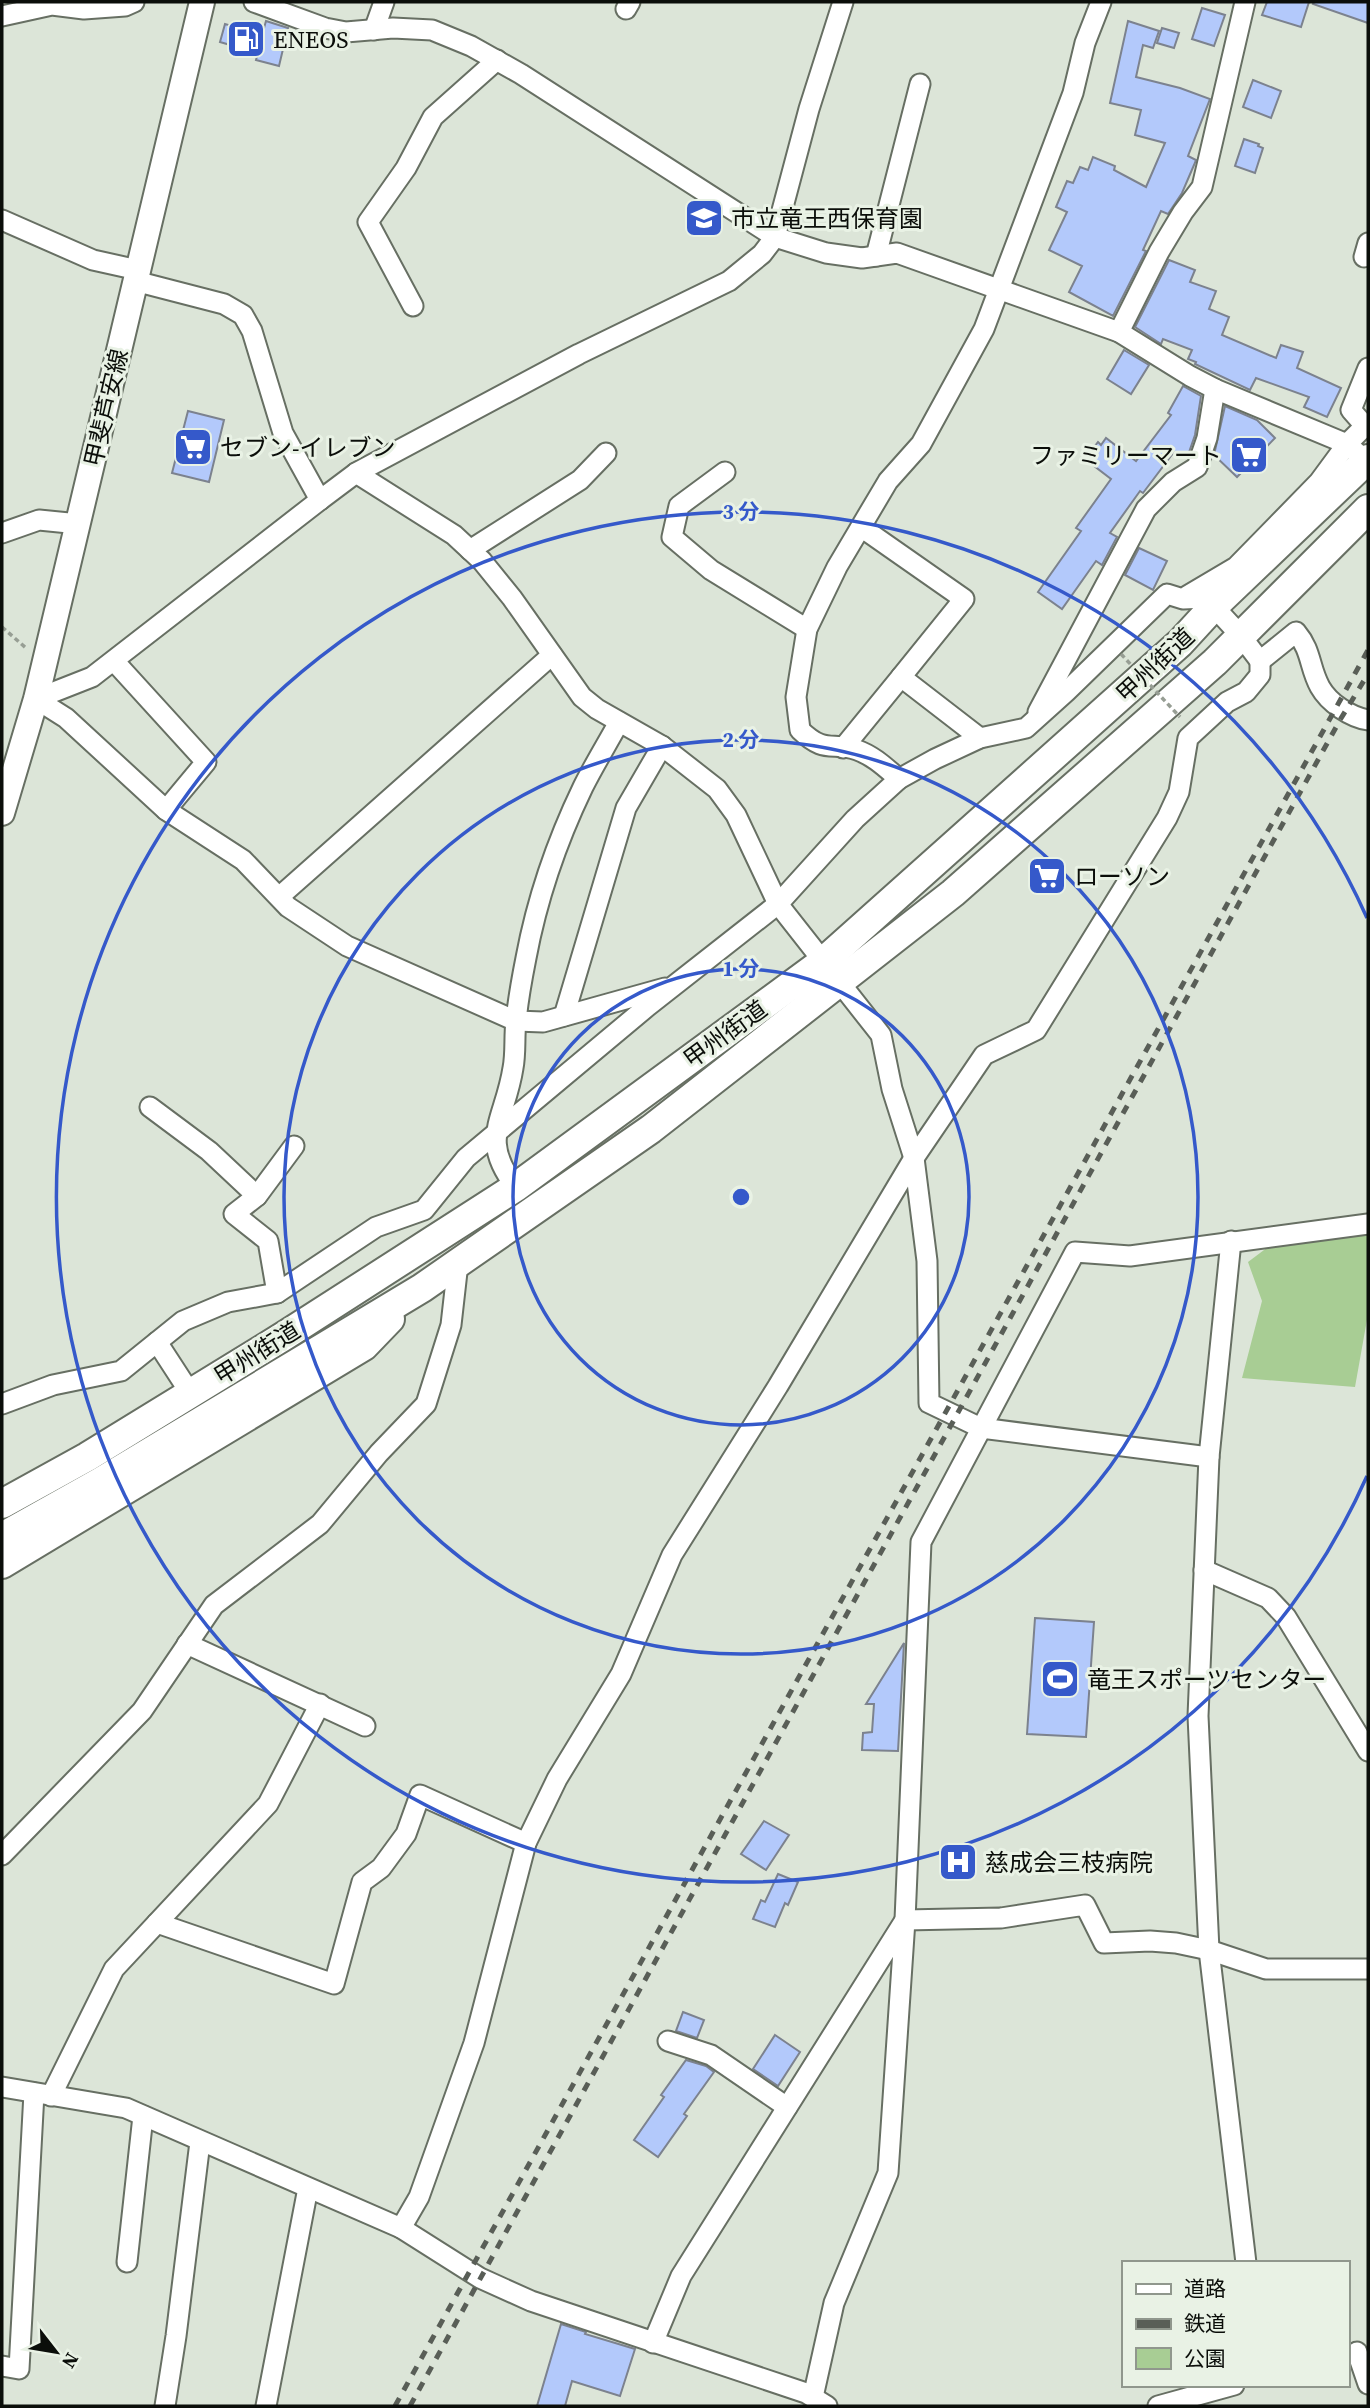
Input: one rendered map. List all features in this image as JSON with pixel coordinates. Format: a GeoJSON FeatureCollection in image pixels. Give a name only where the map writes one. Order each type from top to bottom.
{"type":"FeatureCollection","features":[{"type":"Feature","properties":{"kind":"highway","name":"甲州街道"},"geometry":{"type":"LineString","coordinates":[[2,1537],[100,1482],[422,1287],[651,1129],[832,971],[1180,643],[1361,455]]}},
{"type":"Feature","properties":{"kind":"highway","name":"甲州街道"},"geometry":{"type":"LineString","coordinates":[[2,1504],[87,1457],[453,1229],[832,971],[953,893],[1215,662],[1368,509]]}},
{"type":"Feature","properties":{"kind":"highway"},"geometry":{"type":"LineString","coordinates":[[2,1482],[183,1382],[371,1263],[401,1247],[453,1229]]}},
{"type":"Feature","properties":{"kind":"highway","name":"甲州街道"},"geometry":{"type":"LineString","coordinates":[[2,1564],[363,1346],[422,1287]]}},
{"type":"Feature","properties":{"kind":"main road","name":"甲斐芦安線"},"geometry":{"type":"LineString","coordinates":[[2,813],[46,660],[202,2]]}},
{"type":"Feature","properties":{"kind":"street"},"geometry":{"type":"LineString","coordinates":[[2,16],[52,5],[84,9],[125,6],[134,2]]}},
{"type":"Feature","properties":{"kind":"street"},"geometry":{"type":"LineString","coordinates":[[374,30],[384,2]]}},
{"type":"Feature","properties":{"kind":"street"},"geometry":{"type":"LineString","coordinates":[[36,699],[92,677],[356,472],[579,354],[729,281],[762,254],[775,237],[809,109],[843,2]]}},
{"type":"Feature","properties":{"kind":"street"},"geometry":{"type":"LineString","coordinates":[[899,779],[874,758],[854,749],[814,743],[800,730],[796,697],[807,629],[837,567],[888,481],[921,444],[984,329],[1073,93],[1085,43],[1101,2]]}},
{"type":"Feature","properties":{"kind":"street"},"geometry":{"type":"LineString","coordinates":[[1119,332],[1160,252],[1183,212],[1202,187],[1245,2]]}},
{"type":"Feature","properties":{"kind":"street"},"geometry":{"type":"LineString","coordinates":[[264,3],[325,28],[346,32],[432,30],[471,46],[775,237],[826,253],[862,258],[897,253],[1119,332],[1215,389],[1361,455]]}},
{"type":"Feature","properties":{"kind":"street"},"geometry":{"type":"LineString","coordinates":[[413,306],[368,222],[406,168],[433,117],[497,60]]}},
{"type":"Feature","properties":{"kind":"street"},"geometry":{"type":"LineString","coordinates":[[876,256],[920,84]]}},
{"type":"Feature","properties":{"kind":"street"},"geometry":{"type":"LineString","coordinates":[[2,220],[93,260],[224,304],[243,315],[253,331],[283,433],[320,500]]}},
{"type":"Feature","properties":{"kind":"street"},"geometry":{"type":"LineString","coordinates":[[1183,599],[1236,567],[1319,482],[1361,455],[1367,425],[1351,410],[1368,368]]}},
{"type":"Feature","properties":{"kind":"street"},"geometry":{"type":"LineString","coordinates":[[1031,724],[1146,509],[1173,482],[1197,467],[1207,438],[1215,389]]}},
{"type":"Feature","properties":{"kind":"street"},"geometry":{"type":"LineString","coordinates":[[470,550],[580,480],[606,453]]}},
{"type":"Feature","properties":{"kind":"street"},"geometry":{"type":"LineString","coordinates":[[356,472],[454,535],[470,550],[512,598],[582,697],[597,709],[662,746],[717,789],[736,815],[778,904],[881,1035],[892,1088],[914,1158],[927,1262],[929,1404],[981,1429],[1209,1457]]}},
{"type":"Feature","properties":{"kind":"street"},"geometry":{"type":"LineString","coordinates":[[725,472],[679,506],[672,537],[711,570],[807,629]]}},
{"type":"Feature","properties":{"kind":"street"},"geometry":{"type":"LineString","coordinates":[[2,533],[39,520],[79,524]]}},
{"type":"Feature","properties":{"kind":"street"},"geometry":{"type":"LineString","coordinates":[[843,748],[964,599],[861,527]]}},
{"type":"Feature","properties":{"kind":"street"},"geometry":{"type":"LineString","coordinates":[[2,1404],[53,1385],[121,1371],[183,1321],[228,1302],[277,1293],[376,1227],[425,1210],[466,1158],[675,985],[778,904],[855,819],[899,779],[981,738],[1027,728],[1167,594],[1183,599],[1206,597],[1260,661],[1260,675],[1246,692],[1227,702],[1188,738],[1179,792],[1167,818],[1036,1030],[984,1055],[914,1158],[778,1386],[672,1555],[621,1674],[557,1779],[526,1843],[474,2043],[419,2197],[401,2228]]}},
{"type":"Feature","properties":{"kind":"street"},"geometry":{"type":"LineString","coordinates":[[1260,661],[1296,632],[1306,644],[1320,688],[1345,712],[1368,720]]}},
{"type":"Feature","properties":{"kind":"street"},"geometry":{"type":"LineString","coordinates":[[279,897],[552,655]]}},
{"type":"Feature","properties":{"kind":"street"},"geometry":{"type":"LineString","coordinates":[[114,660],[205,762],[166,810]]}},
{"type":"Feature","properties":{"kind":"street"},"geometry":{"type":"LineString","coordinates":[[901,677],[981,738]]}},
{"type":"Feature","properties":{"kind":"street"},"geometry":{"type":"LineString","coordinates":[[36,699],[66,718],[166,810],[243,860],[288,907],[348,946],[516,1021],[543,1022],[675,985]]}},
{"type":"Feature","properties":{"kind":"street"},"geometry":{"type":"LineString","coordinates":[[516,1187],[505,1173],[497,1155],[494,1136],[502,1116],[513,1068],[516,1021],[526,958],[542,888],[583,787],[619,722]]}},
{"type":"Feature","properties":{"kind":"street"},"geometry":{"type":"LineString","coordinates":[[2,760],[23,745]]}},
{"type":"Feature","properties":{"kind":"street"},"geometry":{"type":"LineString","coordinates":[[564,1016],[626,808],[662,746]]}},
{"type":"Feature","properties":{"kind":"street"},"geometry":{"type":"LineString","coordinates":[[150,1107],[209,1151],[257,1196]]}},
{"type":"Feature","properties":{"kind":"street"},"geometry":{"type":"LineString","coordinates":[[277,1293],[268,1241],[234,1214],[257,1196],[294,1146]]}},
{"type":"Feature","properties":{"kind":"street"},"geometry":{"type":"LineString","coordinates":[[2,2087],[126,2108],[401,2228],[480,2278],[531,2301],[820,2402],[834,2303],[888,2173],[905,1920],[921,1542],[1075,1252],[1130,1256],[1368,1224]]}},
{"type":"Feature","properties":{"kind":"street"},"geometry":{"type":"LineString","coordinates":[[1231,1241],[1209,1457],[1198,1716],[1209,1950],[1246,2261]]}},
{"type":"Feature","properties":{"kind":"street"},"geometry":{"type":"LineString","coordinates":[[2,1855],[142,1711],[214,1605],[320,1524],[379,1453],[426,1404],[451,1325],[458,1263]]}},
{"type":"Feature","properties":{"kind":"street"},"geometry":{"type":"LineString","coordinates":[[156,1342],[183,1382]]}},
{"type":"Feature","properties":{"kind":"street"},"geometry":{"type":"LineString","coordinates":[[1204,1570],[1268,1598],[1286,1617],[1359,1717],[1368,1751]]}},
{"type":"Feature","properties":{"kind":"street"},"geometry":{"type":"LineString","coordinates":[[187,1644],[365,1726]]}},
{"type":"Feature","properties":{"kind":"street"},"geometry":{"type":"LineString","coordinates":[[2,2366],[19,2369],[42,2095],[114,1969],[268,1804],[320,1704]]}},
{"type":"Feature","properties":{"kind":"street"},"geometry":{"type":"LineString","coordinates":[[157,1923],[334,1984],[362,1882],[382,1868],[406,1834],[420,1795],[526,1843]]}},
{"type":"Feature","properties":{"kind":"street"},"geometry":{"type":"LineString","coordinates":[[905,1920],[1001,1918],[1084,1905],[1104,1943],[1176,1943],[1209,1950],[1266,1969],[1368,1969]]}},
{"type":"Feature","properties":{"kind":"street"},"geometry":{"type":"LineString","coordinates":[[653,2343],[681,2276],[905,1920]]}},
{"type":"Feature","properties":{"kind":"street"},"geometry":{"type":"LineString","coordinates":[[668,2041],[711,2055],[787,2107]]}},
{"type":"Feature","properties":{"kind":"street"},"geometry":{"type":"LineString","coordinates":[[127,2262],[143,2116]]}},
{"type":"Feature","properties":{"kind":"street"},"geometry":{"type":"LineString","coordinates":[[165,2406],[200,2142]]}},
{"type":"Feature","properties":{"kind":"street"},"geometry":{"type":"LineString","coordinates":[[266,2406],[308,2188]]}},
{"type":"Feature","properties":{"kind":"street"},"geometry":{"type":"LineString","coordinates":[[1358,2352],[1368,2384]]}},
{"type":"Feature","properties":{"kind":"street"},"geometry":{"type":"LineString","coordinates":[[1165,2405],[1210,2400],[1231,2387]]}},
{"type":"Feature","properties":{"kind":"path"},"geometry":{"type":"LineString","coordinates":[[2,627],[21,645],[46,660]]}},
{"type":"Feature","properties":{"kind":"path"},"geometry":{"type":"LineString","coordinates":[[1121,654],[1180,717]]}},
{"type":"Feature","properties":{"kind":"green space"},"geometry":{"type":"Polygon","coordinates":[[[1368,1232],[1368,1314],[1355,1387],[1242,1378],[1262,1301],[1248,1262],[1276,1241],[1368,1232]]]}},
{"type":"Feature","properties":{"kind":"building"},"geometry":{"type":"Polygon","coordinates":[[[1267,2],[1309,2],[1301,27],[1262,15],[1267,2]]]}},
{"type":"Feature","properties":{"kind":"building"},"geometry":{"type":"Polygon","coordinates":[[[1368,2],[1368,23],[1313,4],[1368,2]]]}},
{"type":"Feature","properties":{"kind":"building"},"geometry":{"type":"Polygon","coordinates":[[[1202,8],[1225,15],[1214,46],[1192,39],[1202,8]]]}},
{"type":"Feature","properties":{"kind":"building"},"geometry":{"type":"Polygon","coordinates":[[[266,21],[288,28],[279,66],[256,60],[258,53],[220,42],[225,24],[262,35],[266,21]]]}},
{"type":"Feature","properties":{"kind":"building"},"geometry":{"type":"Polygon","coordinates":[[[1128,21],[1159,31],[1153,48],[1143,45],[1136,77],[1210,99],[1188,156],[1196,160],[1182,193],[1168,214],[1161,211],[1143,250],[1146,251],[1113,316],[1069,292],[1082,266],[1049,250],[1067,212],[1056,207],[1067,181],[1073,183],[1080,167],[1088,170],[1093,157],[1115,166],[1114,170],[1146,187],[1165,143],[1135,135],[1141,110],[1110,103],[1128,21]]]}},
{"type":"Feature","properties":{"kind":"building"},"geometry":{"type":"Polygon","coordinates":[[[1162,28],[1179,33],[1174,48],[1157,43],[1162,28]]]}},
{"type":"Feature","properties":{"kind":"building"},"geometry":{"type":"Polygon","coordinates":[[[1253,80],[1281,91],[1271,118],[1243,107],[1253,80]]]}},
{"type":"Feature","properties":{"kind":"building"},"geometry":{"type":"Polygon","coordinates":[[[1244,139],[1263,148],[1255,173],[1235,166],[1244,139]]]}},
{"type":"Feature","properties":{"kind":"building"},"geometry":{"type":"Polygon","coordinates":[[[1169,260],[1195,270],[1190,282],[1216,291],[1209,309],[1229,317],[1222,335],[1276,358],[1281,345],[1303,352],[1297,368],[1341,388],[1327,417],[1304,407],[1309,397],[1256,378],[1250,390],[1195,364],[1196,362],[1188,359],[1192,350],[1163,339],[1161,344],[1135,327],[1169,260]]]}},
{"type":"Feature","properties":{"kind":"building"},"geometry":{"type":"Polygon","coordinates":[[[1124,350],[1149,365],[1131,394],[1107,379],[1124,350]]]}},
{"type":"Feature","properties":{"kind":"building"},"geometry":{"type":"Polygon","coordinates":[[[1183,386],[1201,396],[1195,435],[1187,458],[1174,452],[1143,493],[1140,491],[1110,533],[1117,537],[1102,565],[1096,561],[1062,609],[1038,592],[1081,531],[1076,528],[1111,479],[1085,459],[1098,442],[1101,445],[1106,438],[1136,461],[1171,415],[1168,413],[1183,386]]]}},
{"type":"Feature","properties":{"kind":"building"},"geometry":{"type":"Polygon","coordinates":[[[1225,406],[1257,420],[1275,438],[1237,477],[1214,455],[1225,406]]]}},
{"type":"Feature","properties":{"kind":"building"},"geometry":{"type":"Polygon","coordinates":[[[188,411],[224,420],[209,482],[172,473],[188,411]]]}},
{"type":"Feature","properties":{"kind":"building"},"geometry":{"type":"Polygon","coordinates":[[[1139,548],[1167,561],[1153,590],[1125,575],[1139,548]]]}},
{"type":"Feature","properties":{"kind":"building","name":"竜王スポーツセンター"},"geometry":{"type":"Polygon","coordinates":[[[1035,1618],[1094,1622],[1086,1737],[1027,1734],[1035,1618]]]}},
{"type":"Feature","properties":{"kind":"building"},"geometry":{"type":"Polygon","coordinates":[[[904,1643],[898,1751],[862,1750],[863,1733],[872,1732],[874,1704],[866,1704],[904,1643]]]}},
{"type":"Feature","properties":{"kind":"building"},"geometry":{"type":"Polygon","coordinates":[[[764,1821],[789,1835],[766,1870],[741,1854],[764,1821]]]}},
{"type":"Feature","properties":{"kind":"building"},"geometry":{"type":"Polygon","coordinates":[[[778,1874],[798,1882],[775,1927],[753,1919],[761,1900],[765,1902],[778,1874]]]}},
{"type":"Feature","properties":{"kind":"building"},"geometry":{"type":"Polygon","coordinates":[[[683,2012],[704,2020],[697,2038],[676,2031],[683,2012]]]}},
{"type":"Feature","properties":{"kind":"building"},"geometry":{"type":"Polygon","coordinates":[[[775,2035],[800,2052],[778,2086],[753,2069],[775,2035]]]}},
{"type":"Feature","properties":{"kind":"building"},"geometry":{"type":"Polygon","coordinates":[[[686,2060],[706,2066],[714,2072],[658,2157],[634,2140],[686,2060]]]}},
{"type":"Feature","properties":{"kind":"building"},"geometry":{"type":"Polygon","coordinates":[[[561,2324],[635,2349],[620,2396],[572,2381],[565,2406],[537,2406],[561,2324]]]}},
{"type":"Feature","properties":{"kind":"railway"},"geometry":{"type":"LineString","coordinates":[[395,2406],[1368,650]]}},
{"type":"Feature","properties":{"kind":"railway"},"geometry":{"type":"LineString","coordinates":[[410,2406],[1340,720],[1368,674]]}},
{"type":"Feature","properties":{"kind":"place","name":"ENEOS"},"geometry":{"type":"Point","coordinates":[246,39]}},
{"type":"Feature","properties":{"kind":"place","name":"市立竜王西保育園"},"geometry":{"type":"Point","coordinates":[704,218]}},
{"type":"Feature","properties":{"kind":"place","name":"セブン-イレブン"},"geometry":{"type":"Point","coordinates":[193,447]}},
{"type":"Feature","properties":{"kind":"place","name":"ファミリーマート"},"geometry":{"type":"Point","coordinates":[1249,455]}},
{"type":"Feature","properties":{"kind":"place","name":"ローソン"},"geometry":{"type":"Point","coordinates":[1047,876]}},
{"type":"Feature","properties":{"kind":"place","name":"竜王スポーツセンター"},"geometry":{"type":"Point","coordinates":[1060,1679]}},
{"type":"Feature","properties":{"kind":"place","name":"慈成会三枝病院"},"geometry":{"type":"Point","coordinates":[958,1862]}}]}
